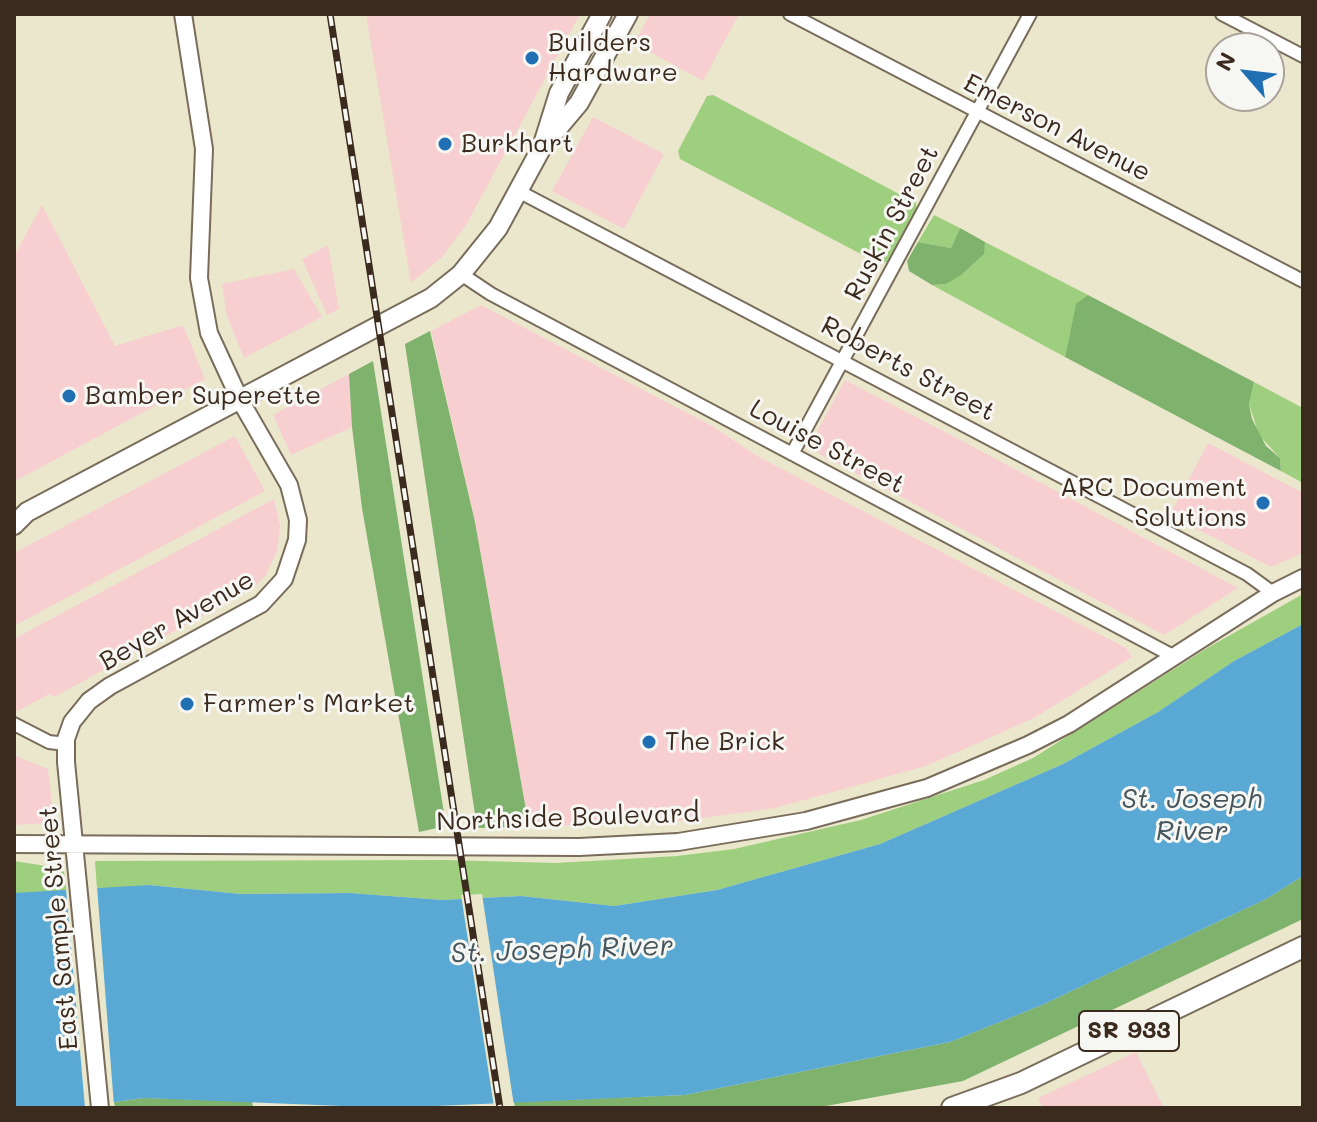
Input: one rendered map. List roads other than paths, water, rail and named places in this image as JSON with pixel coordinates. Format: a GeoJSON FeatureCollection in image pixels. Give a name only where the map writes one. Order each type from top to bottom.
{"type":"FeatureCollection","features":[{"type":"Feature","properties":{"kind":"main road"},"geometry":{"type":"LineString","coordinates":[[18,517],[431,298],[461,274],[482,251],[542,147],[559,93],[602,14]]}},
{"type":"Feature","properties":{"kind":"main road"},"geometry":{"type":"LineString","coordinates":[[542,147],[579,103],[628,14]]}},
{"type":"Feature","properties":{"kind":"main road","name":"SR 933"},"geometry":{"type":"LineString","coordinates":[[952,1108],[1021,1083],[1303,947]]}},
{"type":"Feature","properties":{"kind":"street","name":"Beyer Avenue"},"geometry":{"type":"LineString","coordinates":[[66,744],[72,722],[89,701],[261,604],[290,567],[297,540],[294,501],[276,459],[240,400],[209,333],[202,303],[199,278],[204,149],[183,14]]}},
{"type":"Feature","properties":{"kind":"street","name":"Emerson Avenue"},"geometry":{"type":"LineString","coordinates":[[790,14],[1301,276]]}},
{"type":"Feature","properties":{"kind":"street","name":"Ruskin Street"},"geometry":{"type":"LineString","coordinates":[[792,454],[1030,14]]}},
{"type":"Feature","properties":{"kind":"street"},"geometry":{"type":"LineString","coordinates":[[1222,14],[1303,56]]}},
{"type":"Feature","properties":{"kind":"street","name":"Roberts Street"},"geometry":{"type":"LineString","coordinates":[[518,191],[1247,574],[1273,593]]}},
{"type":"Feature","properties":{"kind":"street","name":"Louise Street"},"geometry":{"type":"LineString","coordinates":[[461,274],[491,294],[1173,656]]}},
{"type":"Feature","properties":{"kind":"street","name":"Northside Boulevard"},"geometry":{"type":"LineString","coordinates":[[14,844],[556,848],[678,842],[736,834],[860,807],[981,767],[1069,724],[1273,593],[1303,578]]}},
{"type":"Feature","properties":{"kind":"street"},"geometry":{"type":"LineString","coordinates":[[14,724],[49,742],[66,744]]}},
{"type":"Feature","properties":{"kind":"street","name":"East Sample Street"},"geometry":{"type":"LineString","coordinates":[[66,744],[100,1108]]}},
{"type":"Feature","properties":{"kind":"water","name":"St. Joseph River"},"geometry":{"type":"Polygon","coordinates":[[[1303,624],[1303,876],[1266,899],[1042,1005],[950,1042],[685,1095],[391,1108],[144,1098],[70,1108],[14,1108],[14,893],[149,885],[241,894],[350,893],[442,900],[521,896],[614,906],[717,890],[880,844],[1063,764],[1158,712],[1234,661],[1303,624]]]}},
{"type":"Feature","properties":{"kind":"railway"},"geometry":{"type":"LineString","coordinates":[[330,14],[500,1108]]}},
{"type":"Feature","properties":{"kind":"place","name":"Builders Hardware"},"geometry":{"type":"Point","coordinates":[532,58]}},
{"type":"Feature","properties":{"kind":"place","name":"Burkhart"},"geometry":{"type":"Point","coordinates":[445,144]}},
{"type":"Feature","properties":{"kind":"place","name":"Bamber Superette"},"geometry":{"type":"Point","coordinates":[69,396]}},
{"type":"Feature","properties":{"kind":"place","name":"ARC Document Solutions"},"geometry":{"type":"Point","coordinates":[1263,503]}},
{"type":"Feature","properties":{"kind":"place","name":"Farmer's Market"},"geometry":{"type":"Point","coordinates":[187,704]}},
{"type":"Feature","properties":{"kind":"place","name":"The Brick"},"geometry":{"type":"Point","coordinates":[649,742]}}]}
